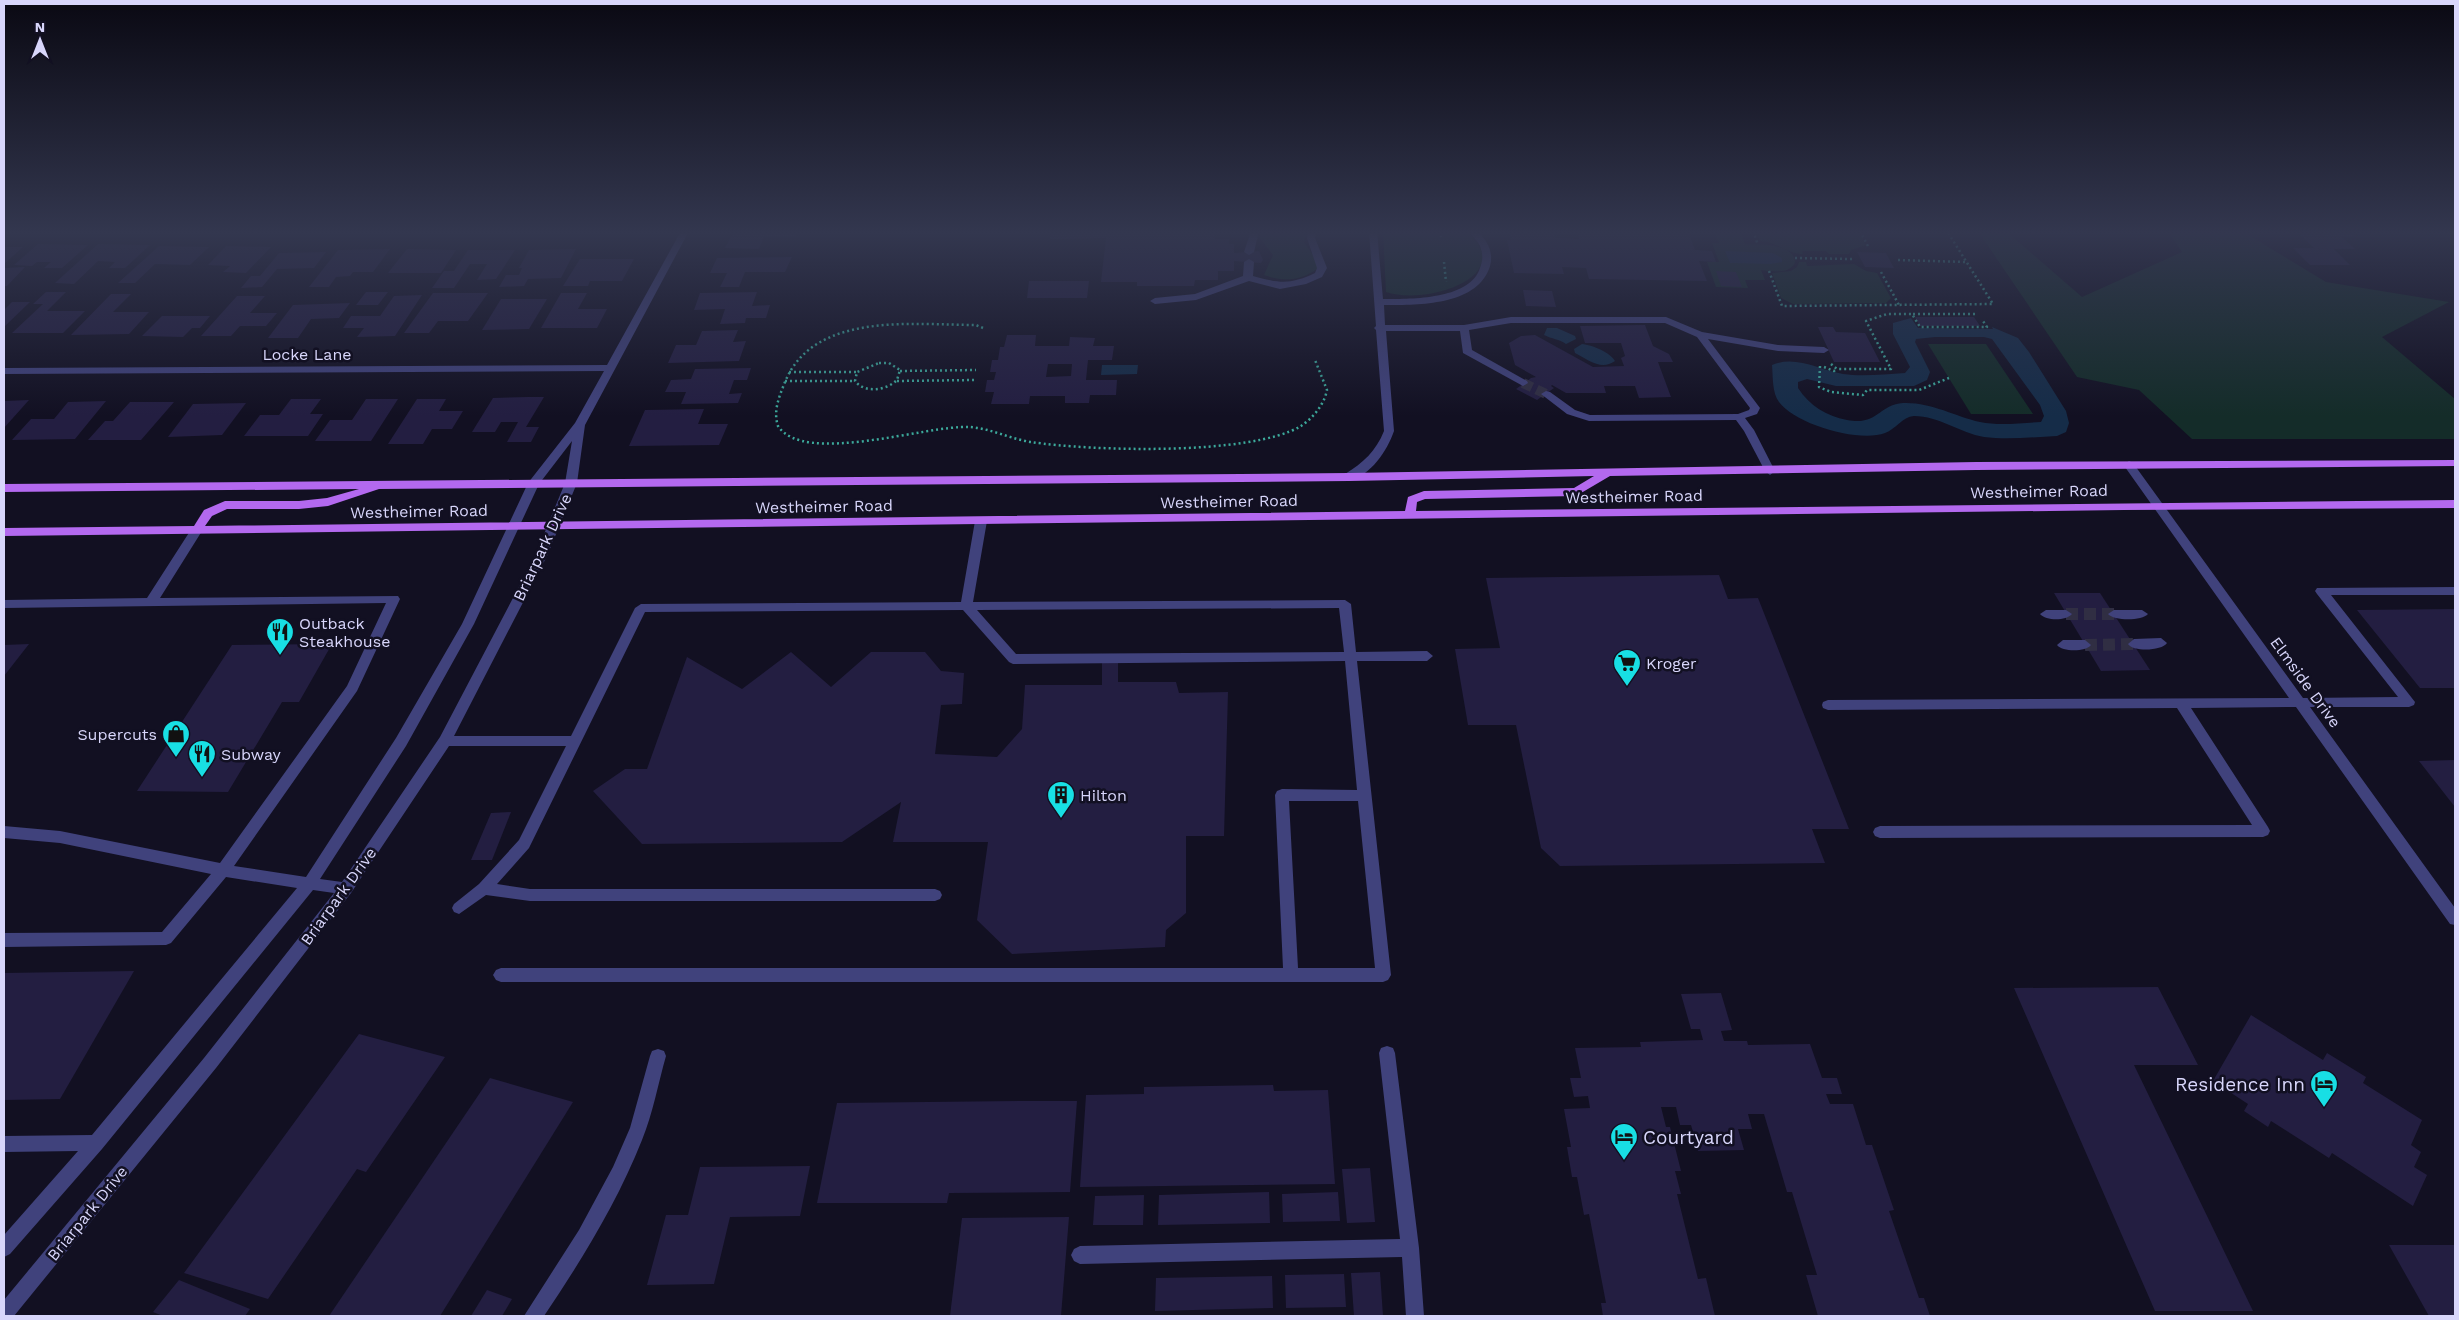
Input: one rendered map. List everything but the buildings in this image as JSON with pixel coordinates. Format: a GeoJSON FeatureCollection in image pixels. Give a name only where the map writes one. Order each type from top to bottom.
{"type":"FeatureCollection","features":[{"type":"Feature","properties":{"kind":"main road","name":"Westheimer Road"},"geometry":{"type":"LineString","coordinates":[[4,488],[1349,477],[2129,465],[2455,463]]}},
{"type":"Feature","properties":{"kind":"main road"},"geometry":{"type":"LineString","coordinates":[[1410,516],[1412,500],[1424,494],[1576,492],[1606,474]]}},
{"type":"Feature","properties":{"kind":"main road"},"geometry":{"type":"LineString","coordinates":[[196,530],[208,513],[225,505],[298,505],[328,502],[389,484]]}},
{"type":"Feature","properties":{"kind":"main road","name":"Westheimer Road"},"geometry":{"type":"LineString","coordinates":[[4,532],[1410,516],[2157,505],[2455,504]]}},
{"type":"Feature","properties":{"kind":"street","name":"Briarpark Drive"},"geometry":{"type":"LineString","coordinates":[[4,1248],[96,1143],[310,883],[401,742],[459,641],[534,483],[580,424],[651,293]]}},
{"type":"Feature","properties":{"kind":"street"},"geometry":{"type":"LineString","coordinates":[[1155,301],[1196,298],[1210,293]]}},
{"type":"Feature","properties":{"kind":"street"},"geometry":{"type":"LineString","coordinates":[[1349,477],[1364,468],[1377,456],[1389,431],[1377,293]]}},
{"type":"Feature","properties":{"kind":"street"},"geometry":{"type":"LineString","coordinates":[[1378,302],[1441,299],[1457,293]]}},
{"type":"Feature","properties":{"kind":"street"},"geometry":{"type":"LineString","coordinates":[[1379,328],[1464,328],[1511,320],[1648,319],[1666,320],[1700,335],[1778,348],[1824,350]]}},
{"type":"Feature","properties":{"kind":"street"},"geometry":{"type":"LineString","coordinates":[[1464,328],[1466,351],[1523,383]]}},
{"type":"Feature","properties":{"kind":"street"},"geometry":{"type":"LineString","coordinates":[[1546,394],[1571,412],[1589,418],[1739,417],[1753,412],[1755,408],[1700,335]]}},
{"type":"Feature","properties":{"kind":"street","name":"Locke Lane"},"geometry":{"type":"LineString","coordinates":[[4,371],[610,368]]}},
{"type":"Feature","properties":{"kind":"street"},"geometry":{"type":"LineString","coordinates":[[1739,417],[1750,430],[1770,471]]}},
{"type":"Feature","properties":{"kind":"street","name":"Briarpark Drive"},"geometry":{"type":"LineString","coordinates":[[4,1314],[210,1063],[346,889],[445,741],[532,574],[554,526],[572,483],[580,424]]}},
{"type":"Feature","properties":{"kind":"street","name":"Elmside Drive"},"geometry":{"type":"LineString","coordinates":[[2129,465],[2455,918]]}},
{"type":"Feature","properties":{"kind":"street"},"geometry":{"type":"LineString","coordinates":[[966,606],[981,521]]}},
{"type":"Feature","properties":{"kind":"street"},"geometry":{"type":"LineString","coordinates":[[150,603],[196,530]]}},
{"type":"Feature","properties":{"kind":"street"},"geometry":{"type":"LineString","coordinates":[[1828,705],[2298,701],[2409,702],[2321,591],[2455,591]]}},
{"type":"Feature","properties":{"kind":"street"},"geometry":{"type":"LineString","coordinates":[[4,604],[394,599],[352,688],[223,870],[166,938],[4,940]]}},
{"type":"Feature","properties":{"kind":"street"},"geometry":{"type":"LineString","coordinates":[[459,908],[484,888],[524,844],[641,608],[1346,604],[1383,975],[501,974]]}},
{"type":"Feature","properties":{"kind":"street"},"geometry":{"type":"LineString","coordinates":[[966,606],[1013,659],[1427,656]]}},
{"type":"Feature","properties":{"kind":"street"},"geometry":{"type":"LineString","coordinates":[[2046,614],[2066,614]]}},
{"type":"Feature","properties":{"kind":"street"},"geometry":{"type":"LineString","coordinates":[[2114,614],[2142,614]]}},
{"type":"Feature","properties":{"kind":"street"},"geometry":{"type":"LineString","coordinates":[[2134,644],[2161,644]]}},
{"type":"Feature","properties":{"kind":"street"},"geometry":{"type":"LineString","coordinates":[[2063,645],[2086,645]]}},
{"type":"Feature","properties":{"kind":"street"},"geometry":{"type":"LineString","coordinates":[[1880,832],[2263,831],[2180,702]]}},
{"type":"Feature","properties":{"kind":"street"},"geometry":{"type":"LineString","coordinates":[[445,741],[575,741]]}},
{"type":"Feature","properties":{"kind":"street"},"geometry":{"type":"LineString","coordinates":[[1291,975],[1282,795],[1365,796]]}},
{"type":"Feature","properties":{"kind":"street"},"geometry":{"type":"LineString","coordinates":[[4,832],[60,838],[223,870],[346,889]]}},
{"type":"Feature","properties":{"kind":"street"},"geometry":{"type":"LineString","coordinates":[[484,888],[530,895],[935,895]]}},
{"type":"Feature","properties":{"kind":"street"},"geometry":{"type":"LineString","coordinates":[[1387,1053],[1410,1248],[1415,1316]]}},
{"type":"Feature","properties":{"kind":"street"},"geometry":{"type":"LineString","coordinates":[[533,1316],[564,1272],[600,1209],[630,1149],[658,1056]]}},
{"type":"Feature","properties":{"kind":"street"},"geometry":{"type":"LineString","coordinates":[[4,1144],[96,1143]]}},
{"type":"Feature","properties":{"kind":"street"},"geometry":{"type":"LineString","coordinates":[[1080,1255],[1410,1248]]}},
{"type":"Feature","properties":{"kind":"path"},"geometry":{"type":"LineString","coordinates":[[1777,293],[1782,306],[1993,304],[1986,293]]}},
{"type":"Feature","properties":{"kind":"path"},"geometry":{"type":"LineString","coordinates":[[1892,293],[1899,305]]}},
{"type":"Feature","properties":{"kind":"path"},"geometry":{"type":"LineString","coordinates":[[1828,361],[1837,369],[1890,369],[1866,321],[1887,314],[1976,314]]}},
{"type":"Feature","properties":{"kind":"path"},"geometry":{"type":"LineString","coordinates":[[1912,314],[1920,327],[1987,327],[1983,321]]}},
{"type":"Feature","properties":{"kind":"path"},"geometry":{"type":"LineString","coordinates":[[983,328],[976,325],[888,325],[849,329],[828,336],[801,354],[789,372],[776,407],[775,419],[780,431],[791,438],[807,442],[852,443],[925,429],[970,427],[990,430],[1030,442],[1103,449],[1231,445],[1285,433],[1315,416],[1327,394],[1327,386],[1315,365],[1315,360]]}},
{"type":"Feature","properties":{"kind":"path"},"geometry":{"type":"LineString","coordinates":[[1821,362],[1819,387],[1831,392],[1863,395],[1867,390],[1919,390],[1948,378]]}},
{"type":"Feature","properties":{"kind":"path"},"geometry":{"type":"LineString","coordinates":[[789,372],[857,372],[870,365],[879,363],[889,363],[900,371],[976,370]]}},
{"type":"Feature","properties":{"kind":"path"},"geometry":{"type":"LineString","coordinates":[[897,381],[900,371]]}},
{"type":"Feature","properties":{"kind":"path"},"geometry":{"type":"LineString","coordinates":[[855,381],[857,372]]}},
{"type":"Feature","properties":{"kind":"path"},"geometry":{"type":"LineString","coordinates":[[785,381],[855,381],[865,389],[874,390],[885,388],[897,381],[975,380]]}},
{"type":"Feature","properties":{"kind":"green space"},"geometry":{"type":"Polygon","coordinates":[[[1389,293],[1435,293],[1423,295],[1389,293]]]}},
{"type":"Feature","properties":{"kind":"green space"},"geometry":{"type":"Polygon","coordinates":[[[1779,293],[1888,293],[1891,298],[1886,303],[1793,304],[1781,298],[1779,293]]]}},
{"type":"Feature","properties":{"kind":"green space"},"geometry":{"type":"Polygon","coordinates":[[[2020,293],[2077,293],[2082,297],[2092,293],[2391,293],[2449,302],[2382,337],[2455,399],[2455,439],[2192,439],[2139,390],[2077,377],[2020,293]]]}},
{"type":"Feature","properties":{"kind":"green space"},"geometry":{"type":"Polygon","coordinates":[[[1928,344],[1986,344],[2033,414],[1971,414],[1928,344]]]}},
{"type":"Feature","properties":{"kind":"water"},"geometry":{"type":"Polygon","coordinates":[[[1911,318],[1918,328],[1993,329],[1992,327],[2018,338],[2066,411],[2069,423],[2066,432],[2057,436],[1993,438],[1975,435],[1932,419],[1914,416],[1885,433],[1860,435],[1844,433],[1813,424],[1799,418],[1779,402],[1774,389],[1772,365],[1781,362],[1799,362],[1851,375],[1905,373],[1910,367],[1893,334],[1893,323],[1911,318]],[[1984,337],[1916,339],[1915,342],[1930,372],[1927,380],[1914,386],[1836,386],[1807,379],[1798,382],[1798,388],[1813,405],[1825,413],[1847,420],[1865,420],[1872,418],[1888,407],[1903,403],[1913,403],[1933,407],[1980,422],[2010,424],[2041,422],[2044,416],[2040,405],[1992,339],[1984,337]]]}},
{"type":"Feature","properties":{"kind":"water"},"geometry":{"type":"Polygon","coordinates":[[[1547,328],[1557,328],[1575,336],[1576,339],[1566,344],[1544,335],[1547,328]]]}},
{"type":"Feature","properties":{"kind":"water"},"geometry":{"type":"Polygon","coordinates":[[[1582,344],[1600,350],[1615,361],[1610,364],[1600,365],[1590,361],[1575,353],[1574,349],[1582,344]]]}},
{"type":"Feature","properties":{"kind":"water"},"geometry":{"type":"Polygon","coordinates":[[[1102,365],[1138,365],[1137,374],[1101,375],[1102,365]]]}},
{"type":"Feature","properties":{"kind":"tunnel"},"geometry":{"type":"LineString","coordinates":[[1523,383],[1546,394]]}},
{"type":"Feature","properties":{"kind":"tunnel"},"geometry":{"type":"LineString","coordinates":[[2066,614],[2114,614]]}},
{"type":"Feature","properties":{"kind":"tunnel"},"geometry":{"type":"LineString","coordinates":[[2085,645],[2134,644]]}},
{"type":"Feature","properties":{"kind":"place","name":"Outback Steakhouse"},"geometry":{"type":"Point","coordinates":[280,656]}},
{"type":"Feature","properties":{"kind":"place","name":"Kroger"},"geometry":{"type":"Point","coordinates":[1627,687]}},
{"type":"Feature","properties":{"kind":"place","name":"Supercuts"},"geometry":{"type":"Point","coordinates":[176,758]}},
{"type":"Feature","properties":{"kind":"place","name":"Subway"},"geometry":{"type":"Point","coordinates":[202,778]}},
{"type":"Feature","properties":{"kind":"place","name":"Hilton"},"geometry":{"type":"Point","coordinates":[1061,819]}},
{"type":"Feature","properties":{"kind":"place","name":"Residence Inn"},"geometry":{"type":"Point","coordinates":[2324,1108]}},
{"type":"Feature","properties":{"kind":"place","name":"Courtyard"},"geometry":{"type":"Point","coordinates":[1624,1161]}}]}
